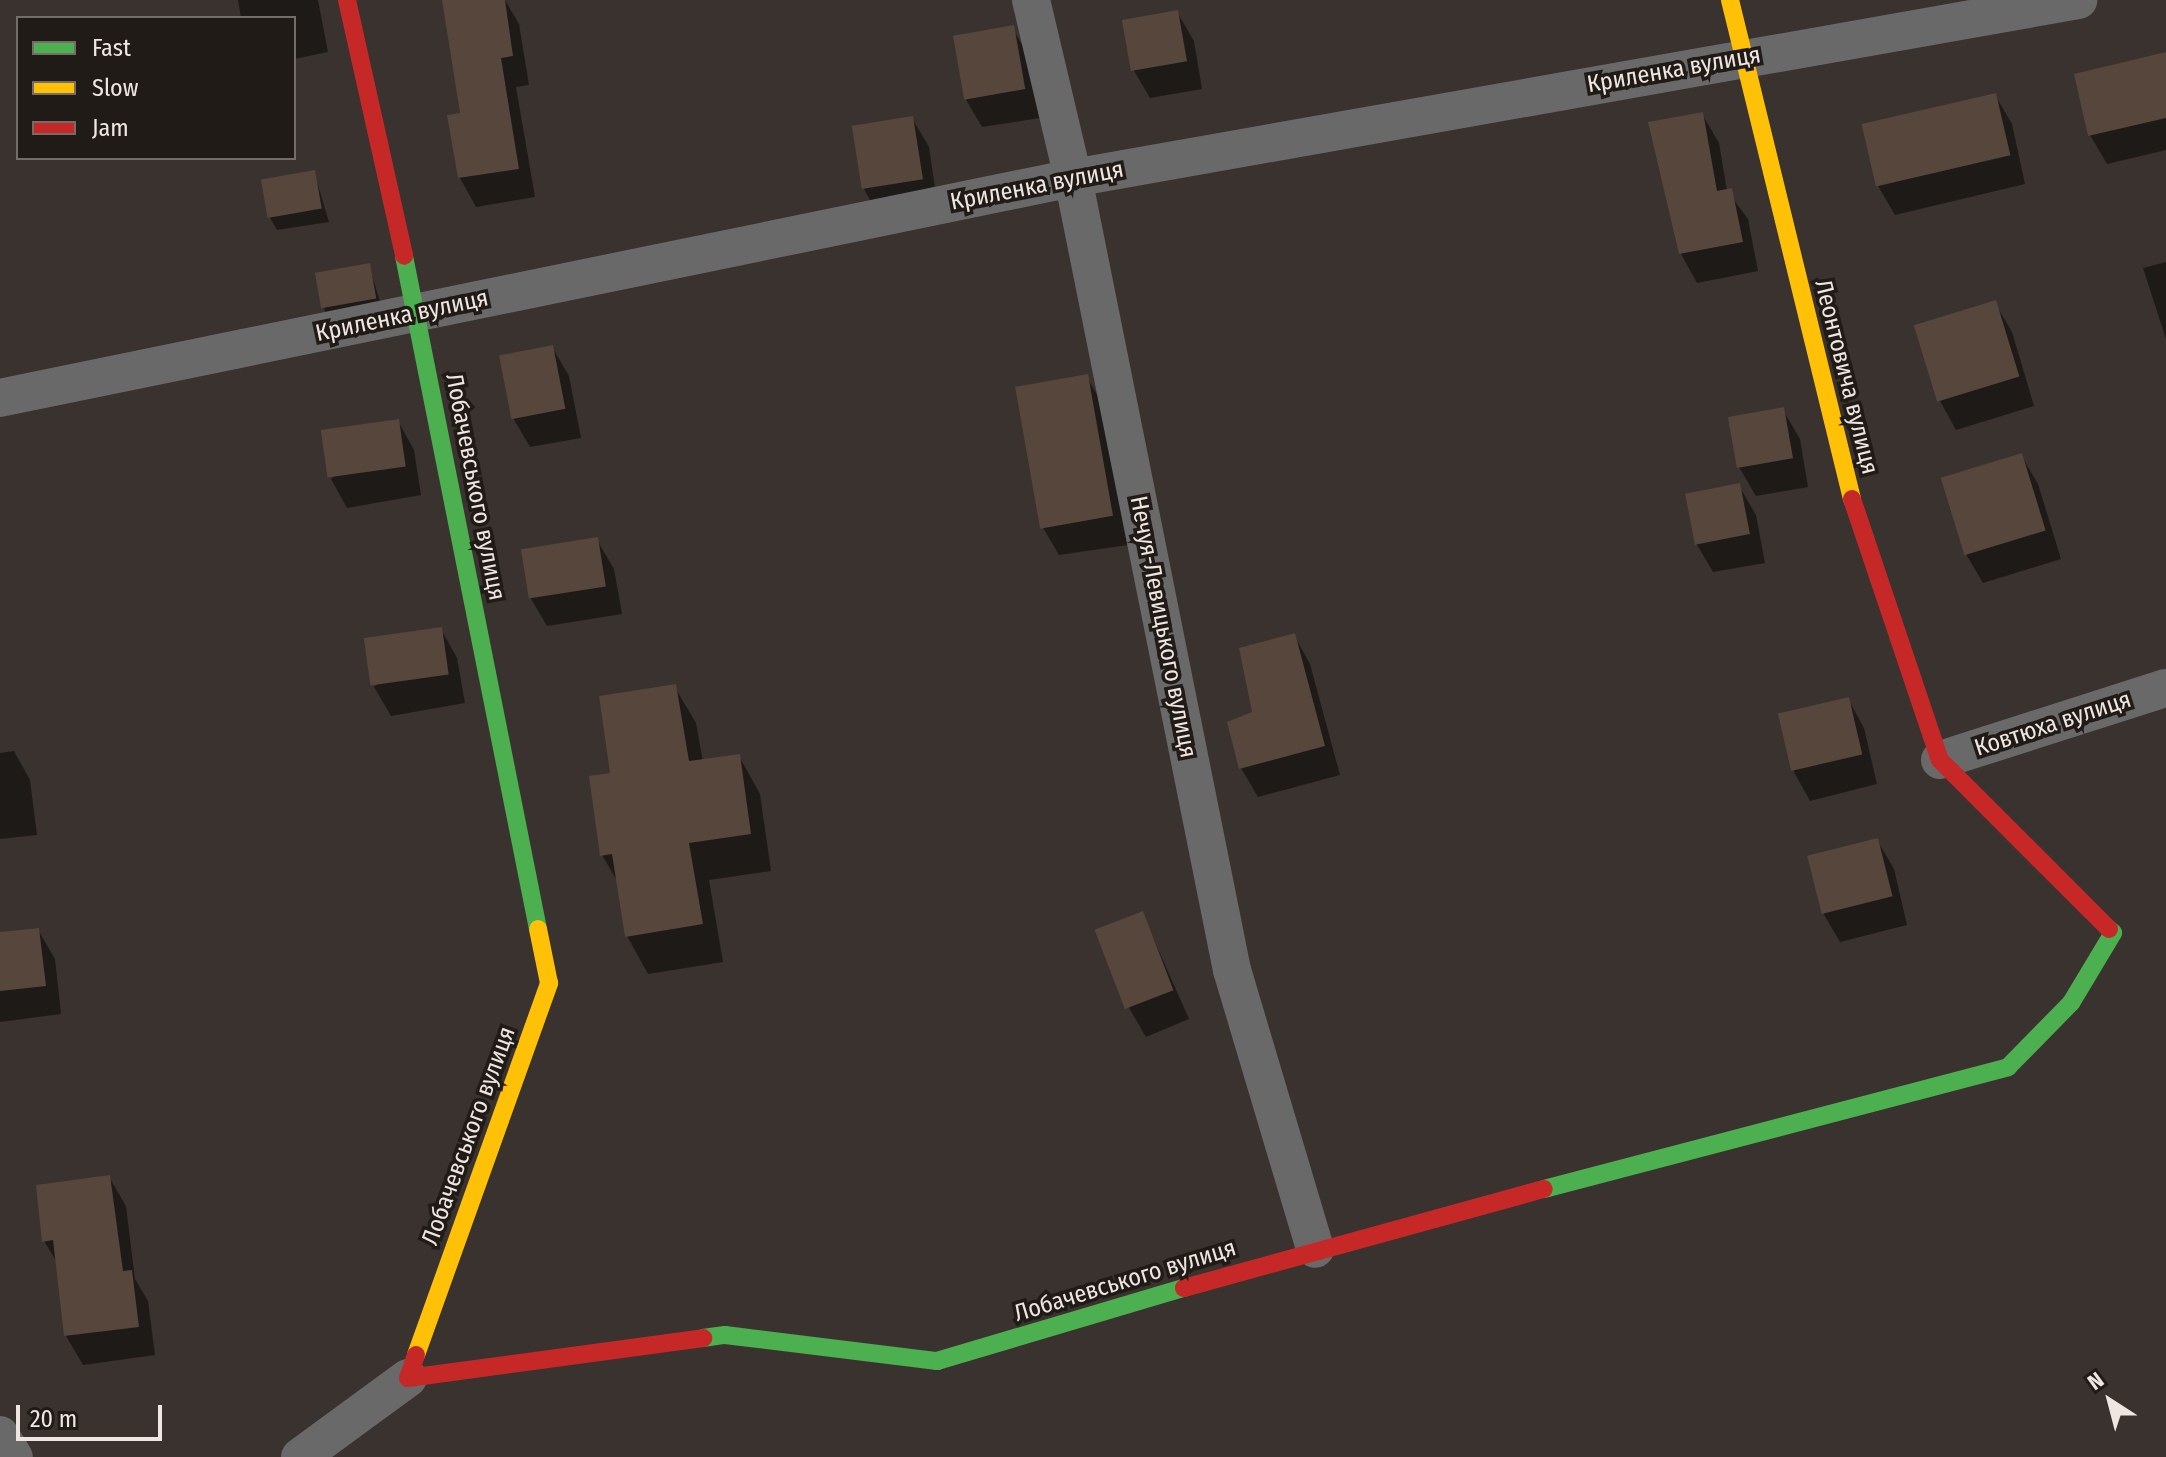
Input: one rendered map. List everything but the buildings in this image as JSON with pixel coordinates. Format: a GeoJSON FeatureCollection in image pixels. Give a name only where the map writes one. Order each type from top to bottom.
{"type":"FeatureCollection","features":[{"type":"Feature","properties":{"kind":"street","name":"Лобачевського вулиця"},"geometry":{"type":"LineString","coordinates":[[347,0],[416,313],[549,983],[408,1378],[725,1335],[937,1361],[1315,1249],[2008,1067],[2071,1003],[2113,933],[1940,760]]}},
{"type":"Feature","properties":{"kind":"street","name":"Нечуя-Левицького вулиця"},"geometry":{"type":"LineString","coordinates":[[1031,0],[1073,178],[1232,970],[1315,1249]]}},
{"type":"Feature","properties":{"kind":"street","name":"Леонтовича вулиця"},"geometry":{"type":"LineString","coordinates":[[1730,0],[1740,58],[1850,492],[1940,760]]}},
{"type":"Feature","properties":{"kind":"street","name":"Криленка вулиця"},"geometry":{"type":"LineString","coordinates":[[0,398],[1073,178],[2078,0]]}},
{"type":"Feature","properties":{"kind":"street","name":"Ковтюха вулиця"},"geometry":{"type":"LineString","coordinates":[[1940,760],[2166,688]]}},
{"type":"Feature","properties":{"kind":"street"},"geometry":{"type":"LineString","coordinates":[[300,1457],[408,1378]]}},
{"type":"Feature","properties":{"kind":"street"},"geometry":{"type":"LineString","coordinates":[[0,1435],[14,1457]]}},
{"type":"Feature","properties":{"kind":"traffic: fast"},"geometry":{"type":"LineString","coordinates":[[404,256],[538,929]]}},
{"type":"Feature","properties":{"kind":"traffic: fast"},"geometry":{"type":"LineString","coordinates":[[1544,1189],[2008,1067],[2071,1003],[2113,933],[2109,929]]}},
{"type":"Feature","properties":{"kind":"traffic: fast"},"geometry":{"type":"LineString","coordinates":[[703,1338],[725,1335],[937,1361],[1184,1288]]}},
{"type":"Feature","properties":{"kind":"traffic: slow"},"geometry":{"type":"LineString","coordinates":[[1730,0],[1852,499]]}},
{"type":"Feature","properties":{"kind":"traffic: slow"},"geometry":{"type":"LineString","coordinates":[[416,1355],[549,983],[538,929]]}},
{"type":"Feature","properties":{"kind":"traffic: jam"},"geometry":{"type":"LineString","coordinates":[[347,0],[404,256]]}},
{"type":"Feature","properties":{"kind":"traffic: jam"},"geometry":{"type":"LineString","coordinates":[[1852,499],[1940,760],[2109,929]]}},
{"type":"Feature","properties":{"kind":"traffic: jam"},"geometry":{"type":"LineString","coordinates":[[1184,1288],[1544,1189]]}},
{"type":"Feature","properties":{"kind":"traffic: jam"},"geometry":{"type":"LineString","coordinates":[[416,1355],[408,1378],[703,1338]]}}]}
